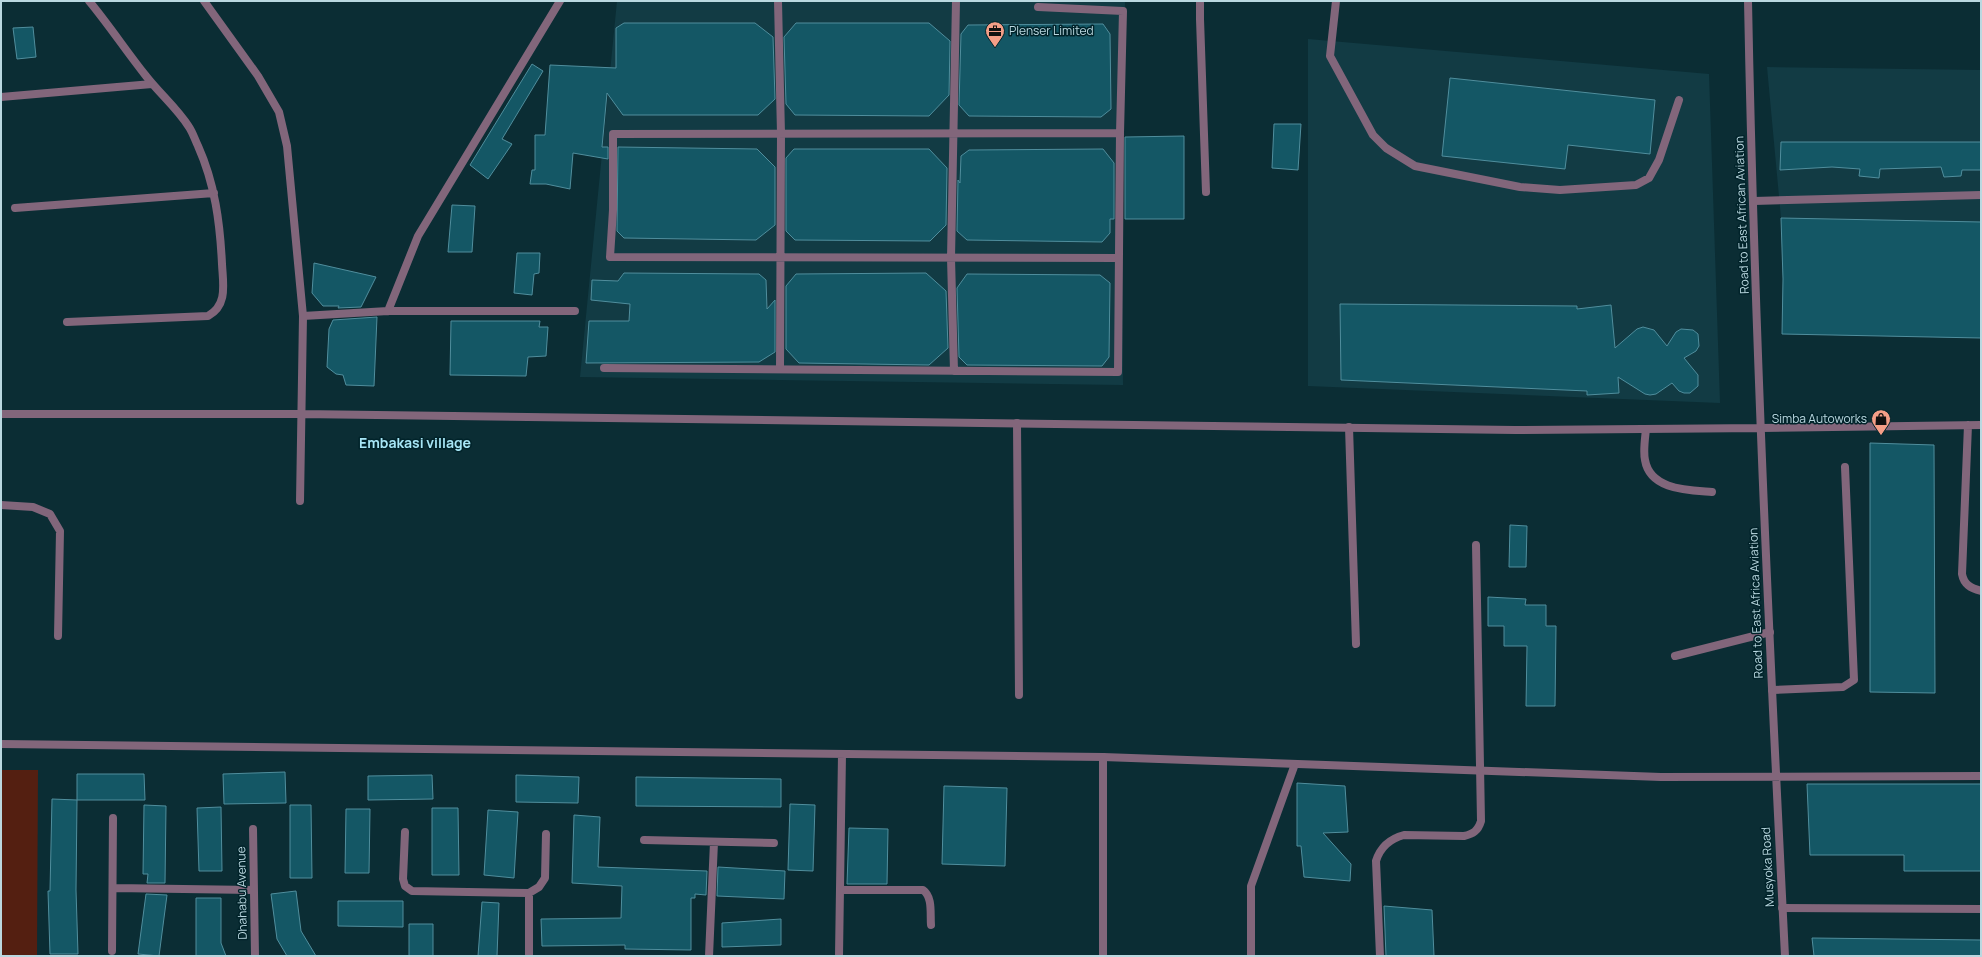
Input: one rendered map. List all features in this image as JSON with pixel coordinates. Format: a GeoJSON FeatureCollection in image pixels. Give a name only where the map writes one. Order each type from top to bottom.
{"type":"FeatureCollection","features":[{"type":"Feature","properties":{"kind":"street"},"geometry":{"type":"LineString","coordinates":[[67,322],[208,316],[215,312],[223,297],[220,232],[214,193],[203,158],[190,128],[173,104],[152,84],[112,28],[89,1]]}},
{"type":"Feature","properties":{"kind":"street"},"geometry":{"type":"LineString","coordinates":[[204,1],[258,76],[278,112],[287,146],[303,316],[300,501]]}},
{"type":"Feature","properties":{"kind":"street"},"geometry":{"type":"LineString","coordinates":[[388,311],[418,236],[560,1]]}},
{"type":"Feature","properties":{"kind":"street"},"geometry":{"type":"LineString","coordinates":[[778,1],[781,134],[780,368]]}},
{"type":"Feature","properties":{"kind":"street"},"geometry":{"type":"LineString","coordinates":[[954,371],[951,258],[956,1]]}},
{"type":"Feature","properties":{"kind":"street"},"geometry":{"type":"LineString","coordinates":[[1200,1],[1206,192]]}},
{"type":"Feature","properties":{"kind":"street"},"geometry":{"type":"LineString","coordinates":[[1336,1],[1330,56],[1373,135],[1386,148],[1415,166],[1520,187],[1560,190],[1636,185],[1649,178],[1659,160],[1679,100]]}},
{"type":"Feature","properties":{"kind":"street","name":"Road to East African Aviation"},"geometry":{"type":"LineString","coordinates":[[1748,1],[1751,152],[1754,201],[1761,428]]}},
{"type":"Feature","properties":{"kind":"street"},"geometry":{"type":"LineString","coordinates":[[604,368],[780,368],[1118,372],[1120,133],[1123,11],[1038,8]]}},
{"type":"Feature","properties":{"kind":"street"},"geometry":{"type":"LineString","coordinates":[[1,97],[152,84]]}},
{"type":"Feature","properties":{"kind":"street"},"geometry":{"type":"LineString","coordinates":[[1119,258],[610,257],[613,210],[614,134],[1120,133]]}},
{"type":"Feature","properties":{"kind":"street"},"geometry":{"type":"LineString","coordinates":[[15,208],[214,193]]}},
{"type":"Feature","properties":{"kind":"street"},"geometry":{"type":"LineString","coordinates":[[1754,201],[1981,195]]}},
{"type":"Feature","properties":{"kind":"street"},"geometry":{"type":"LineString","coordinates":[[303,316],[388,311],[575,311]]}},
{"type":"Feature","properties":{"kind":"street"},"geometry":{"type":"LineString","coordinates":[[1,414],[301,414],[1515,430],[1981,425]]}},
{"type":"Feature","properties":{"kind":"street"},"geometry":{"type":"LineString","coordinates":[[1017,424],[1019,695]]}},
{"type":"Feature","properties":{"kind":"street"},"geometry":{"type":"LineString","coordinates":[[1968,425],[1962,574],[1963,581],[1981,591]]}},
{"type":"Feature","properties":{"kind":"street"},"geometry":{"type":"LineString","coordinates":[[1349,427],[1356,644]]}},
{"type":"Feature","properties":{"kind":"street","name":"Road to East Africa Aviation"},"geometry":{"type":"LineString","coordinates":[[1761,428],[1776,776]]}},
{"type":"Feature","properties":{"kind":"street"},"geometry":{"type":"LineString","coordinates":[[1646,429],[1644,460],[1650,473],[1672,488],[1712,492]]}},
{"type":"Feature","properties":{"kind":"street"},"geometry":{"type":"LineString","coordinates":[[1772,690],[1843,687],[1854,680],[1845,467]]}},
{"type":"Feature","properties":{"kind":"street"},"geometry":{"type":"LineString","coordinates":[[1,505],[33,507],[50,514],[60,531],[58,636]]}},
{"type":"Feature","properties":{"kind":"street"},"geometry":{"type":"LineString","coordinates":[[1380,956],[1376,861],[1379,851],[1395,837],[1404,835],[1464,836],[1472,834],[1479,828],[1481,822],[1476,545]]}},
{"type":"Feature","properties":{"kind":"street"},"geometry":{"type":"LineString","coordinates":[[1675,656],[1770,632]]}},
{"type":"Feature","properties":{"kind":"street"},"geometry":{"type":"LineString","coordinates":[[1,744],[1102,757],[1661,777],[1981,776]]}},
{"type":"Feature","properties":{"kind":"street"},"geometry":{"type":"LineString","coordinates":[[839,956],[842,754]]}},
{"type":"Feature","properties":{"kind":"street"},"geometry":{"type":"LineString","coordinates":[[1102,757],[1103,956]]}},
{"type":"Feature","properties":{"kind":"street"},"geometry":{"type":"LineString","coordinates":[[1251,956],[1251,886],[1295,764]]}},
{"type":"Feature","properties":{"kind":"street","name":"Musyoka Road"},"geometry":{"type":"LineString","coordinates":[[1776,776],[1785,956]]}},
{"type":"Feature","properties":{"kind":"street"},"geometry":{"type":"LineString","coordinates":[[112,951],[114,818]]}},
{"type":"Feature","properties":{"kind":"street","name":"Dhahabu Avenue"},"geometry":{"type":"LineString","coordinates":[[253,829],[255,956]]}},
{"type":"Feature","properties":{"kind":"street"},"geometry":{"type":"LineString","coordinates":[[405,832],[403,879],[405,886],[412,891],[529,893],[539,887],[545,878],[546,834]]}},
{"type":"Feature","properties":{"kind":"street"},"geometry":{"type":"LineString","coordinates":[[644,840],[774,843]]}},
{"type":"Feature","properties":{"kind":"street"},"geometry":{"type":"LineString","coordinates":[[708,956],[714,842]]}},
{"type":"Feature","properties":{"kind":"street"},"geometry":{"type":"LineString","coordinates":[[114,888],[253,890]]}},
{"type":"Feature","properties":{"kind":"street"},"geometry":{"type":"LineString","coordinates":[[840,890],[923,890],[927,892],[930,900],[931,925]]}},
{"type":"Feature","properties":{"kind":"street"},"geometry":{"type":"LineString","coordinates":[[529,893],[529,956]]}},
{"type":"Feature","properties":{"kind":"street"},"geometry":{"type":"LineString","coordinates":[[1782,908],[1981,909]]}},
{"type":"Feature","properties":{"kind":"shaded area"},"geometry":{"type":"Polygon","coordinates":[[[617,1],[1125,1],[1122,171],[1123,385],[580,377],[617,1]]]}},
{"type":"Feature","properties":{"kind":"shaded area"},"geometry":{"type":"Polygon","coordinates":[[[1308,39],[1709,74],[1720,403],[1308,386],[1308,39]]]}},
{"type":"Feature","properties":{"kind":"shaded area"},"geometry":{"type":"Polygon","coordinates":[[[1767,67],[1981,70],[1981,338],[1782,334],[1783,281],[1781,218],[1767,67]]]}},
{"type":"Feature","properties":{"kind":"shaded area"},"geometry":{"type":"Polygon","coordinates":[[[1,770],[38,770],[37,956],[1,956],[1,770]]]}},
{"type":"Feature","properties":{"kind":"building"},"geometry":{"type":"Polygon","coordinates":[[[624,23],[755,23],[773,37],[775,99],[758,115],[623,115],[607,93],[602,147],[608,147],[608,159],[573,153],[570,189],[546,184],[530,184],[532,170],[535,170],[535,135],[545,135],[550,65],[616,68],[616,28],[624,23]]]}},
{"type":"Feature","properties":{"kind":"building"},"geometry":{"type":"Polygon","coordinates":[[[796,23],[929,23],[950,41],[949,95],[929,116],[795,115],[786,104],[784,37],[796,23]]]}},
{"type":"Feature","properties":{"kind":"building"},"geometry":{"type":"Polygon","coordinates":[[[1103,24],[1110,34],[1111,109],[1101,117],[969,116],[959,105],[961,34],[968,25],[1103,24]]]}},
{"type":"Feature","properties":{"kind":"building"},"geometry":{"type":"Polygon","coordinates":[[[33,27],[36,57],[17,59],[13,28],[33,27]]]}},
{"type":"Feature","properties":{"kind":"building"},"geometry":{"type":"Polygon","coordinates":[[[532,64],[543,71],[502,139],[512,144],[488,179],[470,165],[532,64]]]}},
{"type":"Feature","properties":{"kind":"building"},"geometry":{"type":"Polygon","coordinates":[[[1450,78],[1655,100],[1650,154],[1568,145],[1565,169],[1442,156],[1450,78]]]}},
{"type":"Feature","properties":{"kind":"building"},"geometry":{"type":"Polygon","coordinates":[[[1274,124],[1301,124],[1298,170],[1272,168],[1274,124]]]}},
{"type":"Feature","properties":{"kind":"building"},"geometry":{"type":"Polygon","coordinates":[[[1184,136],[1184,219],[1125,219],[1125,137],[1184,136]]]}},
{"type":"Feature","properties":{"kind":"building"},"geometry":{"type":"Polygon","coordinates":[[[1781,142],[1981,142],[1981,170],[1962,170],[1961,176],[1944,177],[1941,167],[1880,169],[1879,178],[1859,176],[1860,169],[1832,167],[1780,170],[1781,142]]]}},
{"type":"Feature","properties":{"kind":"building"},"geometry":{"type":"Polygon","coordinates":[[[618,147],[757,149],[775,167],[775,225],[756,240],[624,238],[617,231],[618,147]]]}},
{"type":"Feature","properties":{"kind":"building"},"geometry":{"type":"Polygon","coordinates":[[[794,149],[929,149],[947,168],[946,225],[930,241],[795,240],[786,231],[786,158],[794,149]]]}},
{"type":"Feature","properties":{"kind":"building"},"geometry":{"type":"Polygon","coordinates":[[[1103,149],[1114,163],[1114,219],[1110,219],[1110,233],[1102,242],[967,240],[957,231],[958,180],[960,183],[961,156],[969,150],[1103,149]]]}},
{"type":"Feature","properties":{"kind":"building"},"geometry":{"type":"Polygon","coordinates":[[[452,205],[475,206],[472,252],[448,252],[452,205]]]}},
{"type":"Feature","properties":{"kind":"building"},"geometry":{"type":"Polygon","coordinates":[[[1781,218],[1981,222],[1981,338],[1782,334],[1783,279],[1781,218]]]}},
{"type":"Feature","properties":{"kind":"building"},"geometry":{"type":"Polygon","coordinates":[[[517,253],[540,253],[539,273],[534,274],[532,295],[514,293],[517,253]]]}},
{"type":"Feature","properties":{"kind":"building"},"geometry":{"type":"Polygon","coordinates":[[[314,263],[376,277],[361,307],[338,308],[339,306],[323,306],[312,293],[314,263]]]}},
{"type":"Feature","properties":{"kind":"building"},"geometry":{"type":"Polygon","coordinates":[[[624,273],[759,274],[766,280],[767,309],[775,300],[775,352],[759,362],[586,363],[589,321],[629,321],[630,304],[591,300],[592,280],[618,281],[624,273]]]}},
{"type":"Feature","properties":{"kind":"building"},"geometry":{"type":"Polygon","coordinates":[[[926,273],[946,291],[948,348],[929,365],[799,363],[786,349],[786,286],[796,274],[926,273]]]}},
{"type":"Feature","properties":{"kind":"building"},"geometry":{"type":"Polygon","coordinates":[[[967,274],[1100,275],[1110,283],[1109,357],[1102,366],[967,365],[959,357],[957,288],[967,274]]]}},
{"type":"Feature","properties":{"kind":"building"},"geometry":{"type":"Polygon","coordinates":[[[1340,304],[1577,306],[1577,309],[1611,305],[1615,348],[1637,329],[1643,327],[1654,330],[1667,346],[1676,332],[1681,329],[1693,330],[1698,334],[1699,346],[1696,351],[1684,358],[1698,375],[1698,386],[1690,393],[1684,393],[1679,391],[1672,383],[1656,394],[1650,395],[1645,394],[1618,377],[1619,393],[1587,395],[1587,391],[1341,380],[1340,304]]]}},
{"type":"Feature","properties":{"kind":"building"},"geometry":{"type":"Polygon","coordinates":[[[377,317],[374,386],[346,385],[343,375],[336,374],[327,367],[329,329],[333,320],[377,317]]]}},
{"type":"Feature","properties":{"kind":"building"},"geometry":{"type":"Polygon","coordinates":[[[451,321],[540,321],[539,327],[548,327],[546,356],[528,357],[526,376],[450,375],[451,321]]]}},
{"type":"Feature","properties":{"kind":"building"},"geometry":{"type":"Polygon","coordinates":[[[1870,443],[1934,445],[1935,693],[1870,692],[1870,443]]]}},
{"type":"Feature","properties":{"kind":"building"},"geometry":{"type":"Polygon","coordinates":[[[1510,525],[1527,526],[1526,567],[1509,567],[1510,525]]]}},
{"type":"Feature","properties":{"kind":"building"},"geometry":{"type":"Polygon","coordinates":[[[1488,597],[1526,599],[1525,605],[1546,605],[1546,626],[1556,626],[1555,706],[1526,706],[1527,646],[1504,646],[1504,626],[1488,626],[1488,597]]]}},
{"type":"Feature","properties":{"kind":"building"},"geometry":{"type":"Polygon","coordinates":[[[285,772],[286,803],[224,804],[223,774],[285,772]]]}},
{"type":"Feature","properties":{"kind":"building"},"geometry":{"type":"Polygon","coordinates":[[[77,774],[144,774],[145,800],[77,800],[77,774]]]}},
{"type":"Feature","properties":{"kind":"building"},"geometry":{"type":"Polygon","coordinates":[[[432,775],[433,799],[368,800],[368,776],[432,775]]]}},
{"type":"Feature","properties":{"kind":"building"},"geometry":{"type":"Polygon","coordinates":[[[516,775],[579,777],[578,803],[516,802],[516,775]]]}},
{"type":"Feature","properties":{"kind":"building"},"geometry":{"type":"Polygon","coordinates":[[[636,777],[781,779],[781,807],[636,806],[636,777]]]}},
{"type":"Feature","properties":{"kind":"building"},"geometry":{"type":"Polygon","coordinates":[[[1297,783],[1345,786],[1348,832],[1323,833],[1351,864],[1350,881],[1304,877],[1301,846],[1297,846],[1297,783]]]}},
{"type":"Feature","properties":{"kind":"building"},"geometry":{"type":"Polygon","coordinates":[[[1807,784],[1981,784],[1981,871],[1904,871],[1904,855],[1810,855],[1807,784]]]}},
{"type":"Feature","properties":{"kind":"building"},"geometry":{"type":"Polygon","coordinates":[[[944,786],[1007,788],[1005,866],[942,864],[944,786]]]}},
{"type":"Feature","properties":{"kind":"building"},"geometry":{"type":"Polygon","coordinates":[[[52,799],[77,800],[76,890],[78,954],[50,954],[48,891],[50,891],[52,799]]]}},
{"type":"Feature","properties":{"kind":"building"},"geometry":{"type":"Polygon","coordinates":[[[790,804],[815,805],[813,871],[788,870],[790,804]]]}},
{"type":"Feature","properties":{"kind":"building"},"geometry":{"type":"Polygon","coordinates":[[[144,805],[166,806],[165,883],[147,883],[148,874],[143,874],[144,805]]]}},
{"type":"Feature","properties":{"kind":"building"},"geometry":{"type":"Polygon","coordinates":[[[290,805],[311,805],[312,878],[290,878],[290,805]]]}},
{"type":"Feature","properties":{"kind":"building"},"geometry":{"type":"Polygon","coordinates":[[[221,807],[222,871],[199,871],[197,808],[221,807]]]}},
{"type":"Feature","properties":{"kind":"building"},"geometry":{"type":"Polygon","coordinates":[[[432,808],[458,808],[459,875],[432,875],[432,808]]]}},
{"type":"Feature","properties":{"kind":"building"},"geometry":{"type":"Polygon","coordinates":[[[346,809],[370,809],[369,873],[345,873],[346,809]]]}},
{"type":"Feature","properties":{"kind":"building"},"geometry":{"type":"Polygon","coordinates":[[[488,810],[518,812],[514,878],[484,875],[488,810]]]}},
{"type":"Feature","properties":{"kind":"building"},"geometry":{"type":"Polygon","coordinates":[[[574,815],[600,817],[598,867],[707,871],[706,895],[695,894],[695,898],[691,898],[691,950],[625,949],[625,945],[542,946],[541,919],[621,918],[622,886],[572,883],[574,815]]]}},
{"type":"Feature","properties":{"kind":"building"},"geometry":{"type":"Polygon","coordinates":[[[849,828],[888,829],[887,884],[847,884],[849,828]]]}},
{"type":"Feature","properties":{"kind":"building"},"geometry":{"type":"Polygon","coordinates":[[[718,867],[785,871],[784,899],[717,896],[718,867]]]}},
{"type":"Feature","properties":{"kind":"building"},"geometry":{"type":"Polygon","coordinates":[[[296,891],[301,931],[316,956],[287,956],[277,939],[271,894],[296,891]]]}},
{"type":"Feature","properties":{"kind":"building"},"geometry":{"type":"Polygon","coordinates":[[[146,894],[167,895],[159,956],[138,954],[146,894]]]}},
{"type":"Feature","properties":{"kind":"building"},"geometry":{"type":"Polygon","coordinates":[[[196,898],[221,898],[221,943],[226,956],[196,956],[196,898]]]}},
{"type":"Feature","properties":{"kind":"building"},"geometry":{"type":"Polygon","coordinates":[[[338,901],[403,901],[403,927],[338,926],[338,901]]]}},
{"type":"Feature","properties":{"kind":"building"},"geometry":{"type":"Polygon","coordinates":[[[482,902],[499,903],[497,956],[478,956],[482,902]]]}},
{"type":"Feature","properties":{"kind":"building"},"geometry":{"type":"Polygon","coordinates":[[[1384,906],[1432,910],[1434,956],[1386,956],[1384,906]]]}},
{"type":"Feature","properties":{"kind":"building"},"geometry":{"type":"Polygon","coordinates":[[[781,919],[781,945],[722,947],[722,923],[781,919]]]}},
{"type":"Feature","properties":{"kind":"building"},"geometry":{"type":"Polygon","coordinates":[[[409,924],[433,924],[433,956],[409,956],[409,924]]]}},
{"type":"Feature","properties":{"kind":"building"},"geometry":{"type":"Polygon","coordinates":[[[1812,938],[1981,940],[1981,956],[1814,956],[1812,938]]]}},
{"type":"Feature","properties":{"kind":"place","name":"Plenser Limited"},"geometry":{"type":"Point","coordinates":[995,48]}},
{"type":"Feature","properties":{"kind":"place","name":"Simba Autoworks"},"geometry":{"type":"Point","coordinates":[1881,436]}},
{"type":"Feature","properties":{"kind":"district","name":"Embakasi village"},"geometry":{"type":"Point","coordinates":[415,443]}}]}
